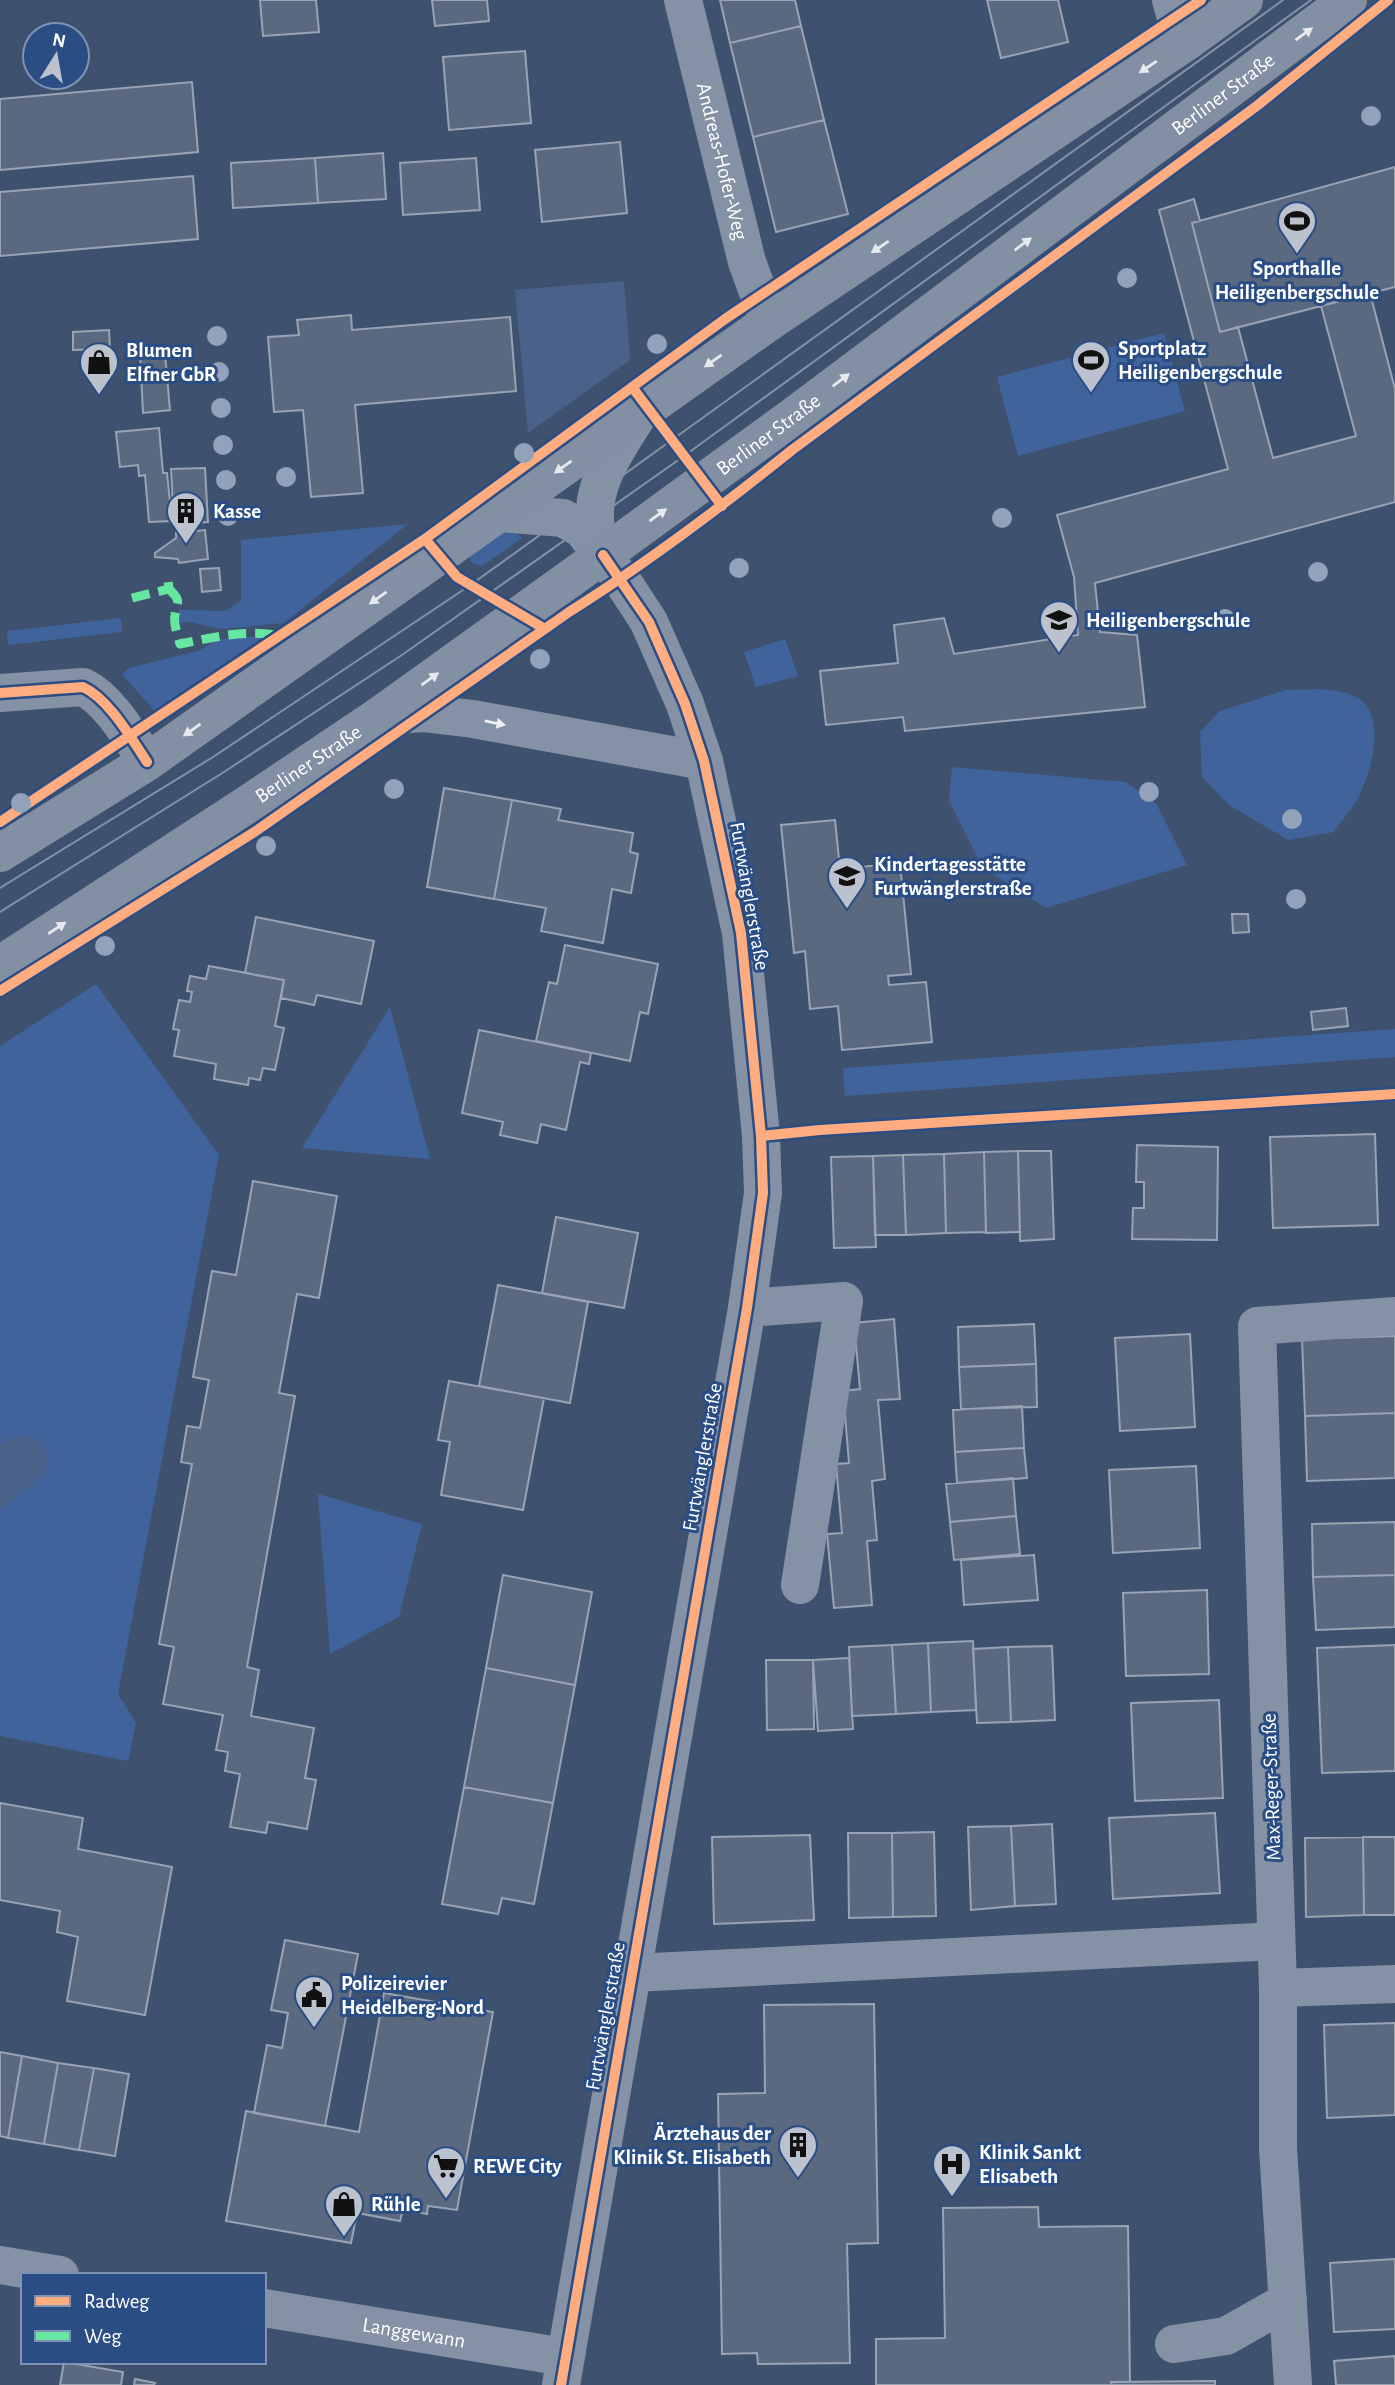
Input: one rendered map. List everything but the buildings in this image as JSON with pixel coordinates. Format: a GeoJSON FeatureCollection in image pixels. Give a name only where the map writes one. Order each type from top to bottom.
{"type":"FeatureCollection","features":[{"type":"Feature","properties":{"kind":"main road"},"geometry":{"type":"LineString","coordinates":[[0,852],[147,762],[769,322],[1189,40],[1244,0]]}},
{"type":"Feature","properties":{"kind":"main road","name":"Berliner Straße"},"geometry":{"type":"LineString","coordinates":[[0,965],[379,716],[791,418],[1348,0]]}},
{"type":"Feature","properties":{"kind":"street","name":"Andreas-Hofer-Weg"},"geometry":{"type":"LineString","coordinates":[[683,0],[747,262],[769,322]]}},
{"type":"Feature","properties":{"kind":"street"},"geometry":{"type":"LineString","coordinates":[[1171,0],[1175,18],[1189,40]]}},
{"type":"Feature","properties":{"kind":"street","name":"Furtwänglerstraße"},"geometry":{"type":"LineString","coordinates":[[603,555],[595,519],[596,496],[602,476],[639,413]]}},
{"type":"Feature","properties":{"kind":"street","name":"Furtwänglerstraße"},"geometry":{"type":"LineString","coordinates":[[498,513],[563,519],[582,529],[649,622],[685,704],[704,761],[741,933],[761,1136],[763,1193],[747,1308],[563,2371]]}},
{"type":"Feature","properties":{"kind":"street"},"geometry":{"type":"LineString","coordinates":[[0,693],[83,687],[95,693],[147,762]]}},
{"type":"Feature","properties":{"kind":"street"},"geometry":{"type":"LineString","coordinates":[[379,716],[423,713],[473,719],[704,761]]}},
{"type":"Feature","properties":{"kind":"street"},"geometry":{"type":"LineString","coordinates":[[747,1308],[844,1301],[800,1585]]}},
{"type":"Feature","properties":{"kind":"street","name":"Max-Reger-Straße"},"geometry":{"type":"LineString","coordinates":[[1293,2385],[1278,2148],[1278,1988],[1257,1326],[1395,1315]]}},
{"type":"Feature","properties":{"kind":"street"},"geometry":{"type":"LineString","coordinates":[[632,1973],[1276,1941]]}},
{"type":"Feature","properties":{"kind":"street"},"geometry":{"type":"LineString","coordinates":[[1278,1988],[1395,1984]]}},
{"type":"Feature","properties":{"kind":"street"},"geometry":{"type":"LineString","coordinates":[[0,2265],[48,2273]]}},
{"type":"Feature","properties":{"kind":"street"},"geometry":{"type":"LineString","coordinates":[[1174,2344],[1226,2336],[1288,2301]]}},
{"type":"Feature","properties":{"kind":"street","name":"Langgewann"},"geometry":{"type":"LineString","coordinates":[[266,2308],[563,2371]]}},
{"type":"Feature","properties":{"kind":"shaded area"},"geometry":{"type":"Polygon","coordinates":[[[624,281],[630,360],[528,433],[515,290],[624,281]]]}},
{"type":"Feature","properties":{"kind":"shaded area","name":"Sportplatz Heiligenbergschule"},"geometry":{"type":"Polygon","coordinates":[[[1164,333],[1185,411],[1018,456],[997,377],[1164,333]]]}},
{"type":"Feature","properties":{"kind":"shaded area"},"geometry":{"type":"Polygon","coordinates":[[[408,524],[284,623],[221,629],[190,622],[178,623],[179,610],[225,611],[241,601],[241,540],[408,524]]]}},
{"type":"Feature","properties":{"kind":"shaded area"},"geometry":{"type":"Polygon","coordinates":[[[515,532],[522,538],[482,566],[472,563],[469,557],[503,533],[515,532]]]}},
{"type":"Feature","properties":{"kind":"shaded area"},"geometry":{"type":"Polygon","coordinates":[[[121,618],[122,632],[8,645],[7,631],[121,618]]]}},
{"type":"Feature","properties":{"kind":"shaded area"},"geometry":{"type":"Polygon","coordinates":[[[263,637],[156,713],[122,674],[129,668],[198,651],[217,640],[263,637]]]}},
{"type":"Feature","properties":{"kind":"shaded area"},"geometry":{"type":"Polygon","coordinates":[[[785,639],[798,676],[756,687],[744,652],[785,639]]]}},
{"type":"Feature","properties":{"kind":"shaded area"},"geometry":{"type":"Polygon","coordinates":[[[1322,689],[1344,692],[1363,702],[1370,711],[1373,722],[1374,748],[1359,796],[1334,832],[1288,840],[1229,805],[1202,777],[1200,732],[1220,711],[1286,690],[1322,689]]]}},
{"type":"Feature","properties":{"kind":"shaded area"},"geometry":{"type":"Polygon","coordinates":[[[952,767],[1126,782],[1157,805],[1187,865],[1046,908],[982,867],[949,801],[952,767]]]}},
{"type":"Feature","properties":{"kind":"shaded area"},"geometry":{"type":"Polygon","coordinates":[[[96,984],[219,1155],[118,1694],[136,1723],[128,1761],[0,1736],[0,1046],[96,984]]]}},
{"type":"Feature","properties":{"kind":"shaded area"},"geometry":{"type":"Polygon","coordinates":[[[390,1007],[430,1159],[302,1148],[390,1007]]]}},
{"type":"Feature","properties":{"kind":"shaded area"},"geometry":{"type":"Polygon","coordinates":[[[1395,1029],[1395,1057],[845,1096],[843,1068],[1395,1029]]]}},
{"type":"Feature","properties":{"kind":"shaded area"},"geometry":{"type":"Polygon","coordinates":[[[25,1435],[43,1444],[47,1460],[45,1474],[0,1510],[0,1445],[8,1439],[25,1435]]]}},
{"type":"Feature","properties":{"kind":"shaded area"},"geometry":{"type":"Polygon","coordinates":[[[318,1494],[422,1524],[399,1617],[330,1654],[318,1494]]]}},
{"type":"Feature","properties":{"kind":"tram line"},"geometry":{"type":"LineString","coordinates":[[0,888],[213,757],[469,586],[1283,0]]}},
{"type":"Feature","properties":{"kind":"tram line"},"geometry":{"type":"LineString","coordinates":[[0,912],[224,772],[402,655],[684,456],[1311,0]]}},
{"type":"Feature","properties":{"kind":"marked path"},"geometry":{"type":"LineString","coordinates":[[132,598],[169,589],[168,581]]}},
{"type":"Feature","properties":{"kind":"marked path"},"geometry":{"type":"LineString","coordinates":[[169,589],[178,601],[175,622],[180,644],[243,634],[281,636]]}},
{"type":"Feature","properties":{"kind":"cycle path"},"geometry":{"type":"LineString","coordinates":[[0,822],[425,539],[725,319],[1201,0]]}},
{"type":"Feature","properties":{"kind":"cycle path"},"geometry":{"type":"LineString","coordinates":[[0,991],[256,831],[655,555],[792,450],[1258,105],[1388,0]]}},
{"type":"Feature","properties":{"kind":"cycle path"},"geometry":{"type":"LineString","coordinates":[[632,387],[722,506]]}},
{"type":"Feature","properties":{"kind":"cycle path"},"geometry":{"type":"LineString","coordinates":[[425,539],[457,577],[545,629]]}},
{"type":"Feature","properties":{"kind":"cycle path"},"geometry":{"type":"LineString","coordinates":[[561,2385],[747,1308],[763,1193],[761,1136],[741,933],[704,761],[685,704],[649,622],[603,555]]}},
{"type":"Feature","properties":{"kind":"cycle path"},"geometry":{"type":"LineString","coordinates":[[0,693],[83,687],[102,700],[147,762]]}},
{"type":"Feature","properties":{"kind":"cycle path"},"geometry":{"type":"LineString","coordinates":[[761,1136],[1395,1094]]}},
{"type":"Feature","properties":{"kind":"place","name":"Sporthalle Heiligenbergschule"},"geometry":{"type":"Point","coordinates":[1297,255]}},
{"type":"Feature","properties":{"kind":"place","name":"Sportplatz Heiligenbergschule"},"geometry":{"type":"Point","coordinates":[1091,394]}},
{"type":"Feature","properties":{"kind":"place","name":"Blumen Elfner GbR"},"geometry":{"type":"Point","coordinates":[99,396]}},
{"type":"Feature","properties":{"kind":"place","name":"Kasse"},"geometry":{"type":"Point","coordinates":[186,545]}},
{"type":"Feature","properties":{"kind":"place","name":"Heiligenbergschule"},"geometry":{"type":"Point","coordinates":[1059,654]}},
{"type":"Feature","properties":{"kind":"place","name":"Kindertagesstätte Furtwänglerstraße"},"geometry":{"type":"Point","coordinates":[847,910]}},
{"type":"Feature","properties":{"kind":"place","name":"Polizeirevier Heidelberg-Nord"},"geometry":{"type":"Point","coordinates":[314,2029]}},
{"type":"Feature","properties":{"kind":"place","name":"Ärztehaus der Klinik St. Elisabeth"},"geometry":{"type":"Point","coordinates":[798,2179]}},
{"type":"Feature","properties":{"kind":"place","name":"Klinik Sankt Elisabeth"},"geometry":{"type":"Point","coordinates":[952,2198]}},
{"type":"Feature","properties":{"kind":"place","name":"REWE City"},"geometry":{"type":"Point","coordinates":[446,2200]}},
{"type":"Feature","properties":{"kind":"place","name":"Rühle"},"geometry":{"type":"Point","coordinates":[344,2238]}}]}
